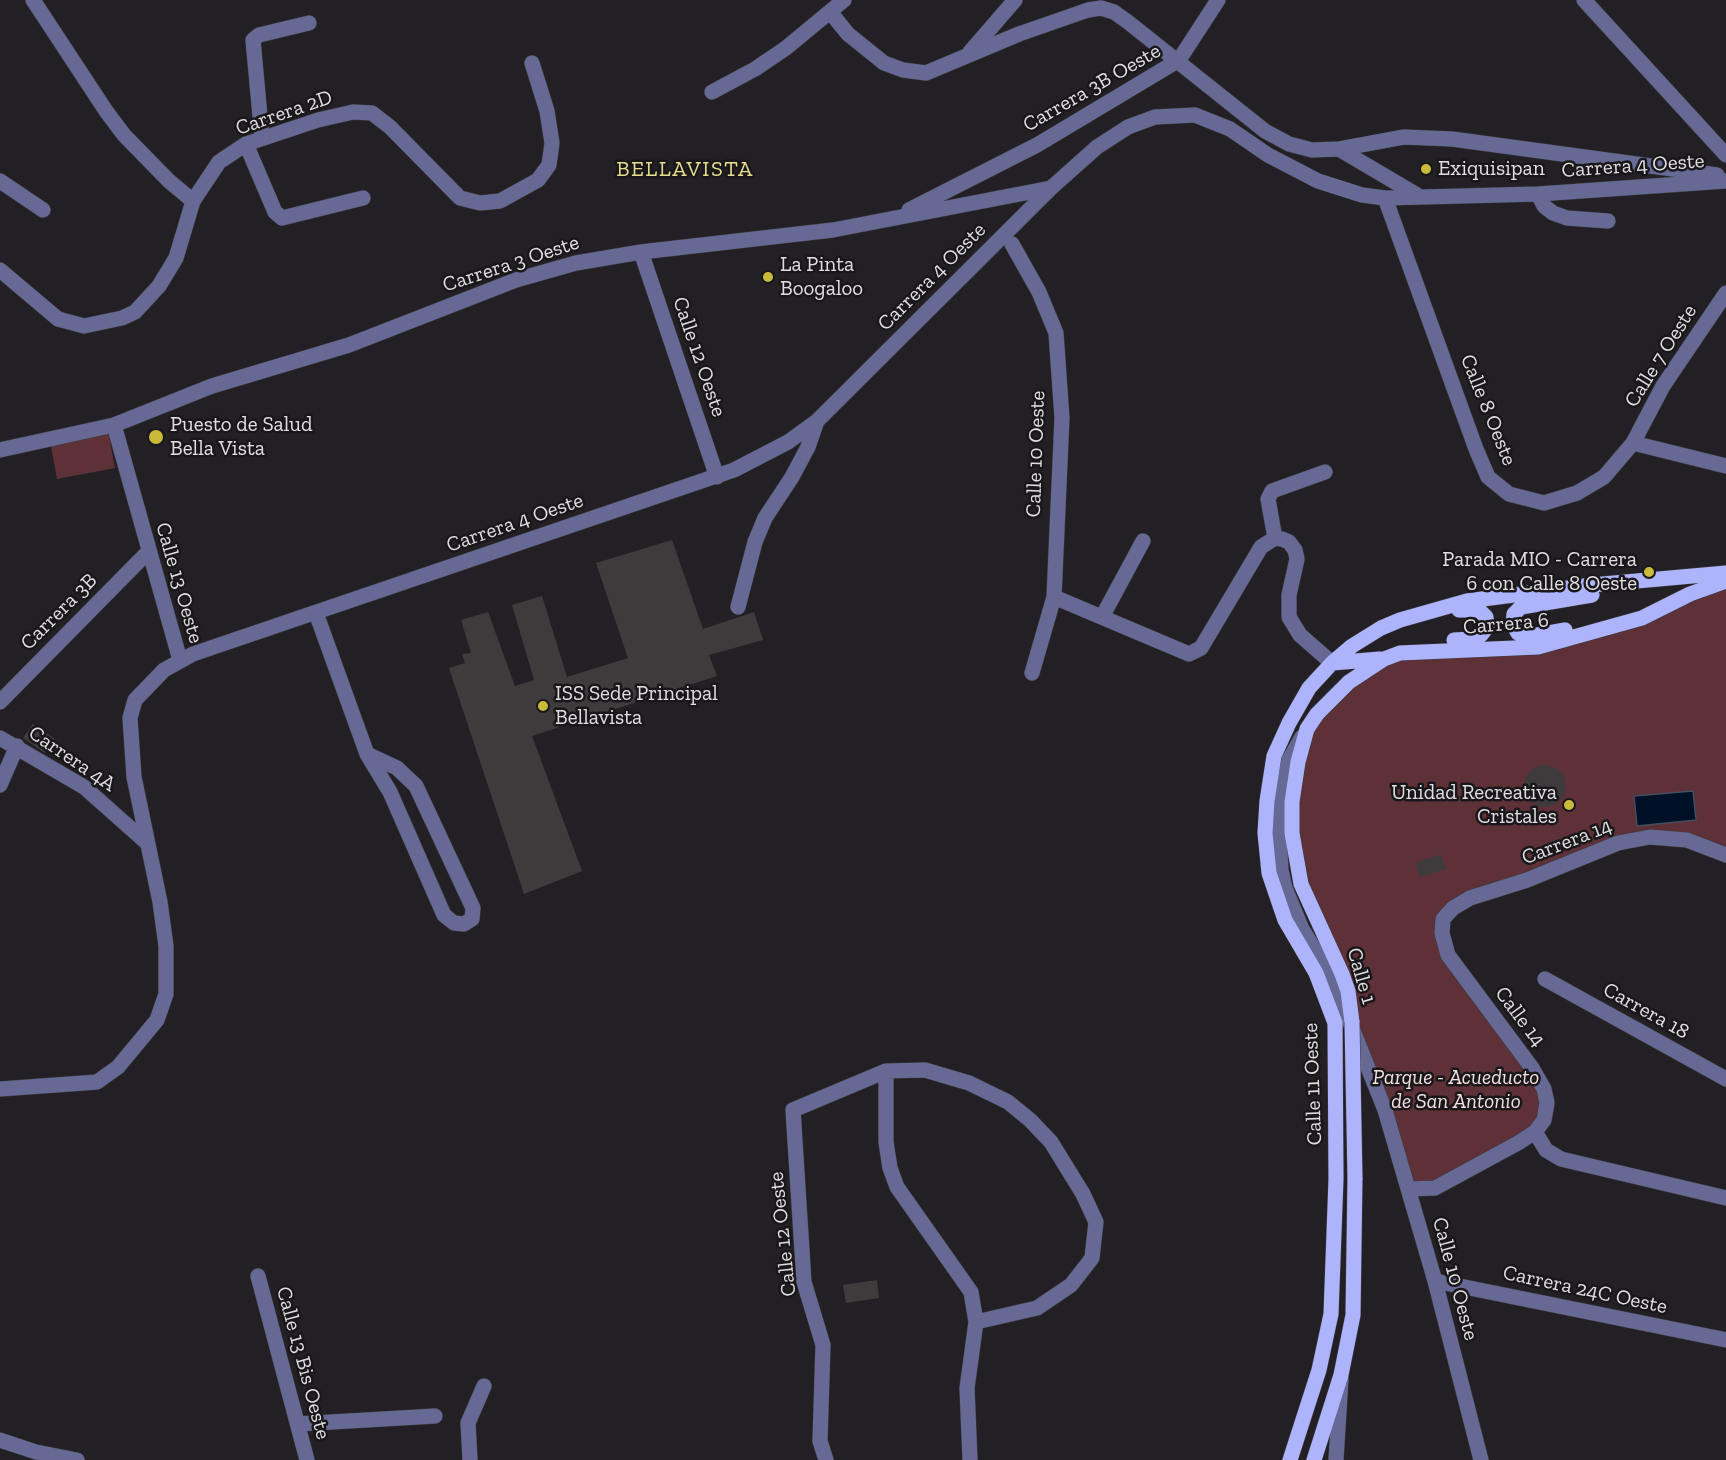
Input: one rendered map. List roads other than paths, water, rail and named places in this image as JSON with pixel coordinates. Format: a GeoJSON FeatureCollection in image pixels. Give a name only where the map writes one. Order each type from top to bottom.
{"type":"FeatureCollection","features":[{"type":"Feature","properties":{"kind":"main road","name":"Carrera 6"},"geometry":{"type":"LineString","coordinates":[[1332,663],[1352,646],[1400,620],[1467,601],[1581,586],[1726,573]]}},
{"type":"Feature","properties":{"kind":"main road","name":"Carrera 6"},"geometry":{"type":"LineString","coordinates":[[1307,729],[1317,714],[1349,682],[1384,659],[1400,653],[1538,647],[1642,618],[1690,594],[1726,581]]}},
{"type":"Feature","properties":{"kind":"main road"},"geometry":{"type":"LineString","coordinates":[[1632,583],[1594,594],[1521,607],[1514,614],[1513,624],[1518,633],[1526,637],[1598,623],[1642,618]]}},
{"type":"Feature","properties":{"kind":"main road"},"geometry":{"type":"LineString","coordinates":[[1400,620],[1469,608],[1479,610],[1486,617],[1487,627],[1481,635],[1472,639],[1427,642],[1400,653]]}},
{"type":"Feature","properties":{"kind":"main road"},"geometry":{"type":"LineString","coordinates":[[1332,663],[1384,659]]}},
{"type":"Feature","properties":{"kind":"main road","name":"Calle 11 Oeste"},"geometry":{"type":"LineString","coordinates":[[1290,1460],[1319,1371],[1331,1314],[1336,1179],[1335,1023],[1316,974],[1285,920],[1273,890],[1265,833],[1274,756],[1300,702],[1332,663]]}},
{"type":"Feature","properties":{"kind":"main road","name":"Calle 1"},"geometry":{"type":"LineString","coordinates":[[1307,729],[1298,762],[1292,802],[1292,833],[1298,867],[1311,908],[1337,960],[1350,1003],[1355,1178],[1353,1316],[1341,1375]]}},
{"type":"Feature","properties":{"kind":"main road"},"geometry":{"type":"LineString","coordinates":[[1314,1460],[1341,1375]]}},
{"type":"Feature","properties":{"kind":"street"},"geometry":{"type":"LineString","coordinates":[[33,0],[118,127],[169,181],[193,201]]}},
{"type":"Feature","properties":{"kind":"street"},"geometry":{"type":"LineString","coordinates":[[712,92],[755,69],[831,13],[844,0]]}},
{"type":"Feature","properties":{"kind":"street"},"geometry":{"type":"LineString","coordinates":[[966,57],[1015,0]]}},
{"type":"Feature","properties":{"kind":"street"},"geometry":{"type":"LineString","coordinates":[[831,13],[848,33],[884,63],[903,70],[926,73],[1019,33],[1088,10],[1101,8],[1114,12],[1179,60],[1218,0]]}},
{"type":"Feature","properties":{"kind":"street"},"geometry":{"type":"LineString","coordinates":[[1584,0],[1726,155]]}},
{"type":"Feature","properties":{"kind":"street"},"geometry":{"type":"LineString","coordinates":[[262,138],[253,40],[259,35],[309,23]]}},
{"type":"Feature","properties":{"kind":"street","name":"Carrera 3B Oeste"},"geometry":{"type":"LineString","coordinates":[[889,220],[1038,145],[1179,60],[1265,131],[1281,140],[1312,150],[1339,149],[1404,137],[1452,139],[1726,179]]}},
{"type":"Feature","properties":{"kind":"street","name":"Carrera 2D"},"geometry":{"type":"LineString","coordinates":[[0,270],[58,319],[84,326],[122,318],[135,312],[164,277],[176,258],[193,201],[219,162],[246,144],[262,138],[318,120],[353,112],[372,113],[390,127],[460,198],[480,203],[500,201],[538,180],[549,165],[551,132],[532,63]]}},
{"type":"Feature","properties":{"kind":"street","name":"Carrera 4 Oeste"},"geometry":{"type":"LineString","coordinates":[[180,660],[717,477],[788,442],[817,421],[1052,188],[1097,147],[1128,127],[1155,117],[1195,115],[1230,129],[1268,154],[1318,181],[1362,195],[1385,198],[1416,195],[1538,194],[1726,179]]}},
{"type":"Feature","properties":{"kind":"street"},"geometry":{"type":"LineString","coordinates":[[246,144],[274,212],[282,218],[363,198]]}},
{"type":"Feature","properties":{"kind":"street"},"geometry":{"type":"LineString","coordinates":[[1339,149],[1416,195]]}},
{"type":"Feature","properties":{"kind":"street"},"geometry":{"type":"LineString","coordinates":[[0,181],[43,210]]}},
{"type":"Feature","properties":{"kind":"street","name":"Carrera 3 Oeste"},"geometry":{"type":"LineString","coordinates":[[0,450],[114,425],[212,386],[349,345],[516,280],[576,263],[641,252],[780,237],[889,220],[965,203],[1052,188]]}},
{"type":"Feature","properties":{"kind":"street"},"geometry":{"type":"LineString","coordinates":[[1538,194],[1544,206],[1553,213],[1567,218],[1608,221]]}},
{"type":"Feature","properties":{"kind":"street","name":"Calle 8 Oeste"},"geometry":{"type":"LineString","coordinates":[[1385,198],[1488,477],[1509,494],[1544,502],[1577,493],[1604,477],[1633,442]]}},
{"type":"Feature","properties":{"kind":"street","name":"Calle 10 Oeste"},"geometry":{"type":"LineString","coordinates":[[1012,244],[1039,292],[1056,333],[1062,418],[1054,597],[1032,673]]}},
{"type":"Feature","properties":{"kind":"street","name":"Calle 12 Oeste"},"geometry":{"type":"LineString","coordinates":[[641,252],[717,477]]}},
{"type":"Feature","properties":{"kind":"street","name":"Calle 7 Oeste"},"geometry":{"type":"LineString","coordinates":[[1633,442],[1663,386],[1726,293]]}},
{"type":"Feature","properties":{"kind":"street"},"geometry":{"type":"LineString","coordinates":[[738,607],[755,542],[765,518],[792,477],[808,447],[817,421]]}},
{"type":"Feature","properties":{"kind":"street","name":"Calle 13 Oeste"},"geometry":{"type":"LineString","coordinates":[[0,1089],[97,1082],[118,1067],[156,1020],[166,994],[166,946],[160,902],[146,842],[130,748],[130,718],[135,700],[164,670],[180,660],[114,425]]}},
{"type":"Feature","properties":{"kind":"street"},"geometry":{"type":"LineString","coordinates":[[1633,442],[1726,466]]}},
{"type":"Feature","properties":{"kind":"street"},"geometry":{"type":"LineString","coordinates":[[1275,538],[1268,499],[1272,491],[1325,472]]}},
{"type":"Feature","properties":{"kind":"street"},"geometry":{"type":"LineString","coordinates":[[1054,597],[1178,652],[1190,654],[1201,648],[1261,547],[1275,538],[1289,542],[1295,550],[1297,560],[1288,608],[1292,624],[1300,635],[1332,663]]}},
{"type":"Feature","properties":{"kind":"street"},"geometry":{"type":"LineString","coordinates":[[1102,617],[1143,541]]}},
{"type":"Feature","properties":{"kind":"street","name":"Carrera 3B"},"geometry":{"type":"LineString","coordinates":[[0,702],[148,552]]}},
{"type":"Feature","properties":{"kind":"street"},"geometry":{"type":"LineString","coordinates":[[316,613],[367,754],[390,792],[444,915],[454,923],[464,924],[472,919],[473,908],[416,786],[397,768],[367,754]]}},
{"type":"Feature","properties":{"kind":"street","name":"Calle 10 Oeste"},"geometry":{"type":"LineString","coordinates":[[1307,729],[1289,760],[1283,791],[1279,833],[1281,870],[1295,915],[1332,978],[1385,1110],[1435,1281],[1481,1460]]}},
{"type":"Feature","properties":{"kind":"street","name":"Carrera 4A"},"geometry":{"type":"LineString","coordinates":[[0,738],[84,787],[146,842]]}},
{"type":"Feature","properties":{"kind":"street"},"geometry":{"type":"LineString","coordinates":[[0,785],[17,746]]}},
{"type":"Feature","properties":{"kind":"street","name":"Carrera 14"},"geometry":{"type":"LineString","coordinates":[[1442,933],[1443,919],[1453,908],[1470,898],[1527,880],[1618,843],[1650,837],[1687,840],[1726,855]]}},
{"type":"Feature","properties":{"kind":"street","name":"Calle 14"},"geometry":{"type":"LineString","coordinates":[[1442,933],[1448,955],[1532,1068],[1544,1089],[1547,1103],[1544,1120],[1534,1132]]}},
{"type":"Feature","properties":{"kind":"street","name":"Carrera 18"},"geometry":{"type":"LineString","coordinates":[[1545,980],[1726,1078]]}},
{"type":"Feature","properties":{"kind":"street","name":"Calle 10 Oeste"},"geometry":{"type":"LineString","coordinates":[[1335,1023],[1385,1110]]}},
{"type":"Feature","properties":{"kind":"street"},"geometry":{"type":"LineString","coordinates":[[970,1460],[967,1388],[976,1322],[972,1292],[909,1205],[893,1178],[886,1142],[886,1071],[925,1070],[944,1074],[1008,1102],[1030,1119],[1051,1142],[1083,1194],[1096,1222],[1092,1258],[1071,1285],[1037,1308],[976,1322]]}},
{"type":"Feature","properties":{"kind":"street","name":"Calle 12 Oeste"},"geometry":{"type":"LineString","coordinates":[[826,1460],[820,1441],[823,1345],[804,1282],[793,1110],[886,1071]]}},
{"type":"Feature","properties":{"kind":"street"},"geometry":{"type":"LineString","coordinates":[[1409,1189],[1435,1188],[1534,1132],[1546,1150],[1561,1159],[1726,1198]]}},
{"type":"Feature","properties":{"kind":"street","name":"Calle 13 Bis Oeste"},"geometry":{"type":"LineString","coordinates":[[258,1276],[307,1460]]}},
{"type":"Feature","properties":{"kind":"street","name":"Carrera 24C Oeste"},"geometry":{"type":"LineString","coordinates":[[1435,1281],[1726,1340]]}},
{"type":"Feature","properties":{"kind":"street"},"geometry":{"type":"LineString","coordinates":[[1336,1460],[1341,1375]]}},
{"type":"Feature","properties":{"kind":"street"},"geometry":{"type":"LineString","coordinates":[[470,1460],[468,1423],[484,1386]]}},
{"type":"Feature","properties":{"kind":"street"},"geometry":{"type":"LineString","coordinates":[[298,1424],[435,1416]]}},
{"type":"Feature","properties":{"kind":"street"},"geometry":{"type":"LineString","coordinates":[[0,1440],[36,1452],[77,1460]]}},
{"type":"Feature","properties":{"kind":"water"},"geometry":{"type":"Polygon","coordinates":[[[1693,791],[1696,820],[1637,826],[1634,796],[1693,791]]]}},
{"type":"Feature","properties":{"kind":"place","name":"Exiquisipan"},"geometry":{"type":"Point","coordinates":[1426,169]}},
{"type":"Feature","properties":{"kind":"place","name":"La Pinta Boogaloo"},"geometry":{"type":"Point","coordinates":[768,277]}},
{"type":"Feature","properties":{"kind":"place","name":"Puesto de Salud Bella Vista"},"geometry":{"type":"Point","coordinates":[156,437]}},
{"type":"Feature","properties":{"kind":"place","name":"Parada MIO - Carrera 6 con Calle 8 Oeste"},"geometry":{"type":"Point","coordinates":[1649,572]}},
{"type":"Feature","properties":{"kind":"place","name":"ISS Sede Principal Bellavista"},"geometry":{"type":"Point","coordinates":[543,706]}},
{"type":"Feature","properties":{"kind":"place","name":"Unidad Recreativa Cristales"},"geometry":{"type":"Point","coordinates":[1569,805]}},
{"type":"Feature","properties":{"kind":"district","name":"BELLAVISTA"},"geometry":{"type":"Point","coordinates":[685,170]}},
{"type":"Feature","properties":{"kind":"park label","name":"Parque - Acueducto de San Antonio"},"geometry":{"type":"Point","coordinates":[1456,1090]}}]}
